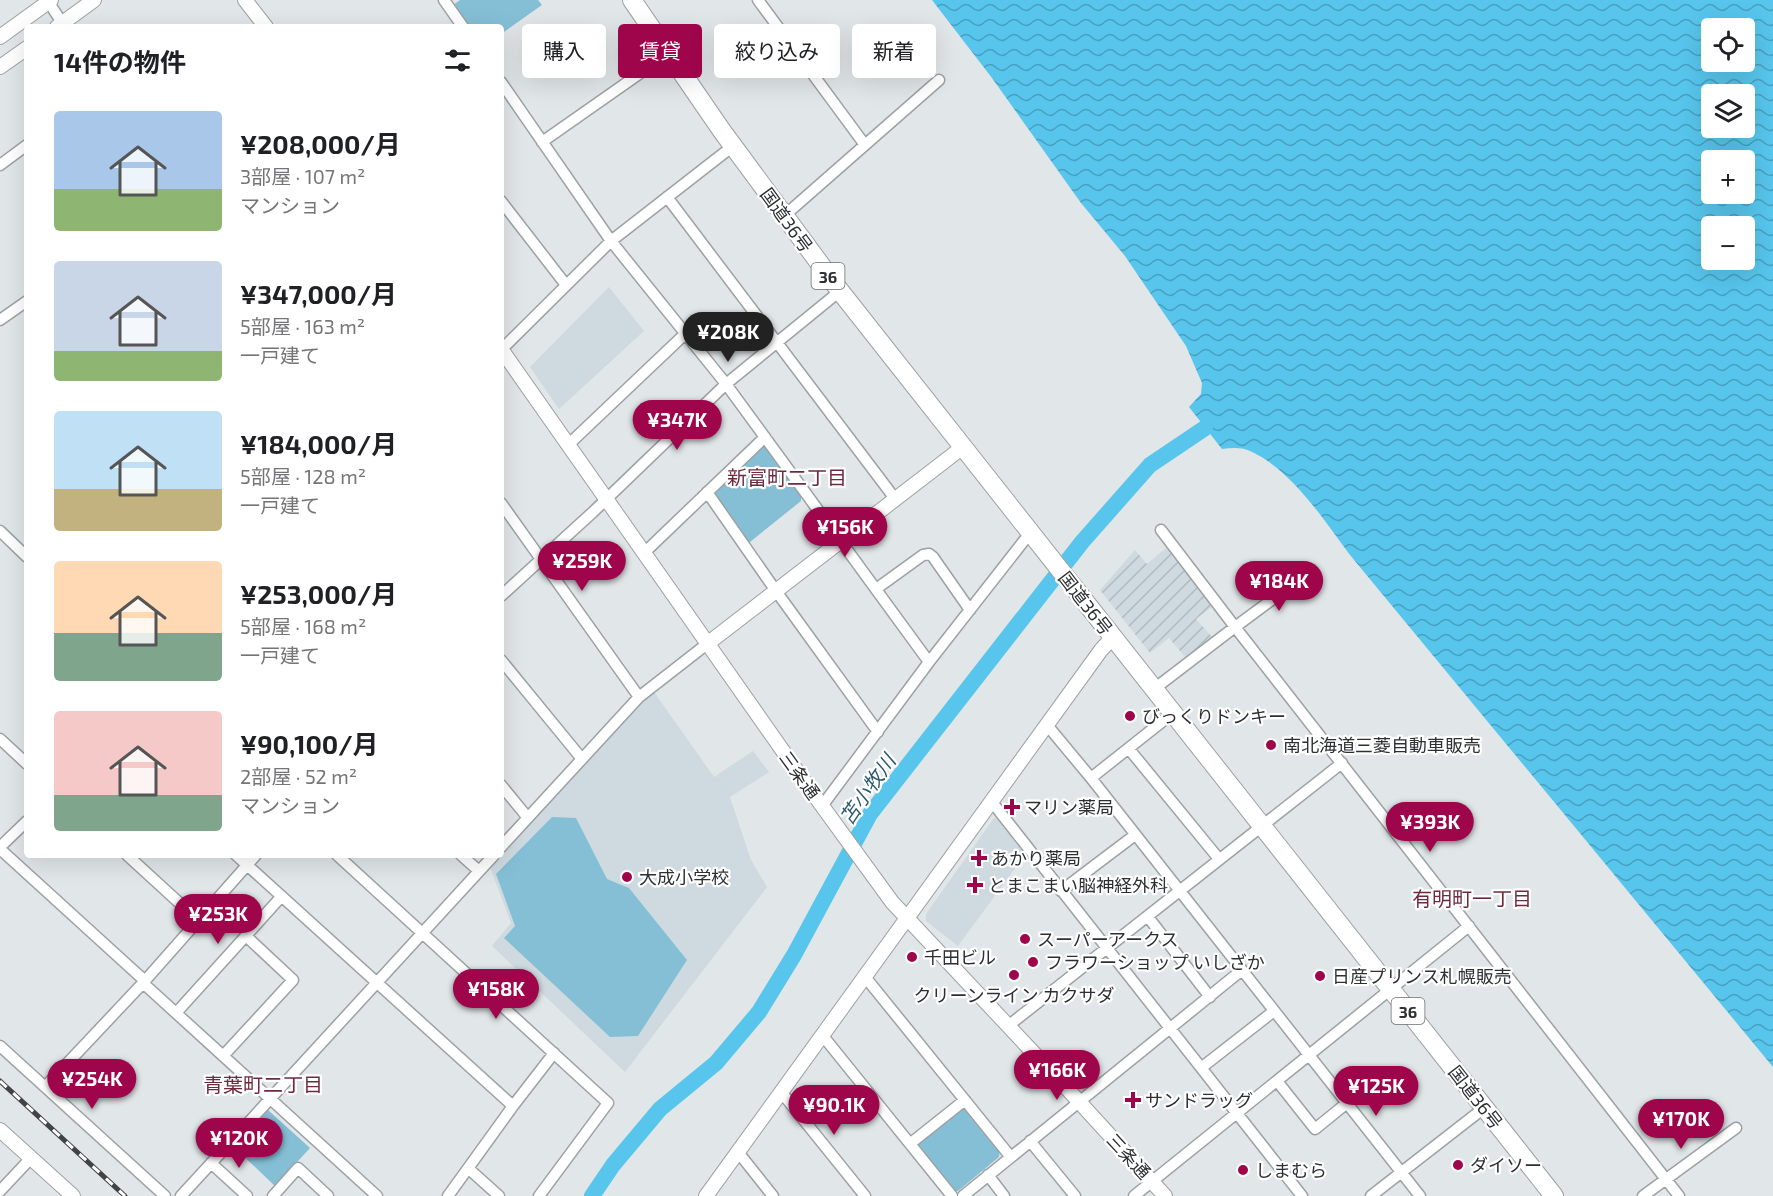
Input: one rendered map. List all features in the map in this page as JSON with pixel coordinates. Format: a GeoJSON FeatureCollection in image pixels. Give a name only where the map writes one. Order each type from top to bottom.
{"type":"FeatureCollection","features":[{"type":"Feature","properties":{"kind":"highway","name":"国道36号"},"geometry":{"type":"LineString","coordinates":[[632,0],[648,24]]}},
{"type":"Feature","properties":{"kind":"highway","name":"国道36号"},"geometry":{"type":"LineString","coordinates":[[686,78],[840,291],[1554,1196]]}},
{"type":"Feature","properties":{"kind":"street"},"geometry":{"type":"LineString","coordinates":[[64,24],[94,0]]}},
{"type":"Feature","properties":{"kind":"street"},"geometry":{"type":"LineString","coordinates":[[245,0],[264,24]]}},
{"type":"Feature","properties":{"kind":"street"},"geometry":{"type":"LineString","coordinates":[[758,0],[865,145]]}},
{"type":"Feature","properties":{"kind":"street"},"geometry":{"type":"LineString","coordinates":[[0,37],[49,1],[60,24]]}},
{"type":"Feature","properties":{"kind":"street"},"geometry":{"type":"LineString","coordinates":[[446,1],[461,24]]}},
{"type":"Feature","properties":{"kind":"street"},"geometry":{"type":"LineString","coordinates":[[0,68],[24,50]]}},
{"type":"Feature","properties":{"kind":"street"},"geometry":{"type":"LineString","coordinates":[[542,142],[634,78]]}},
{"type":"Feature","properties":{"kind":"street"},"geometry":{"type":"LineString","coordinates":[[784,216],[939,81]]}},
{"type":"Feature","properties":{"kind":"street"},"geometry":{"type":"LineString","coordinates":[[504,86],[611,241],[726,384],[929,662]]}},
{"type":"Feature","properties":{"kind":"street"},"geometry":{"type":"LineString","coordinates":[[504,346],[611,241],[734,146]]}},
{"type":"Feature","properties":{"kind":"street"},"geometry":{"type":"LineString","coordinates":[[0,165],[24,147]]}},
{"type":"Feature","properties":{"kind":"street"},"geometry":{"type":"LineString","coordinates":[[667,197],[896,500]]}},
{"type":"Feature","properties":{"kind":"street"},"geometry":{"type":"LineString","coordinates":[[504,205],[566,285]]}},
{"type":"Feature","properties":{"kind":"street"},"geometry":{"type":"LineString","coordinates":[[504,593],[726,384],[840,291]]}},
{"type":"Feature","properties":{"kind":"street"},"geometry":{"type":"LineString","coordinates":[[0,320],[24,303]]}},
{"type":"Feature","properties":{"kind":"street"},"geometry":{"type":"LineString","coordinates":[[568,445],[686,333]]}},
{"type":"Feature","properties":{"kind":"street","name":"三条通"},"geometry":{"type":"LineString","coordinates":[[504,353],[880,886],[1165,1196]]}},
{"type":"Feature","properties":{"kind":"street"},"geometry":{"type":"LineString","coordinates":[[644,553],[765,437]]}},
{"type":"Feature","properties":{"kind":"street"},"geometry":{"type":"LineString","coordinates":[[504,844],[639,696],[963,447]]}},
{"type":"Feature","properties":{"kind":"street"},"geometry":{"type":"LineString","coordinates":[[706,492],[878,732]]}},
{"type":"Feature","properties":{"kind":"street"},"geometry":{"type":"LineString","coordinates":[[504,507],[639,696]]}},
{"type":"Feature","properties":{"kind":"street"},"geometry":{"type":"LineString","coordinates":[[1161,530],[1679,1196]]}},
{"type":"Feature","properties":{"kind":"street"},"geometry":{"type":"LineString","coordinates":[[0,531],[24,554]]}},
{"type":"Feature","properties":{"kind":"street"},"geometry":{"type":"LineString","coordinates":[[822,806],[970,610],[1034,538]]}},
{"type":"Feature","properties":{"kind":"street"},"geometry":{"type":"LineString","coordinates":[[876,590],[923,555],[929,554],[970,610]]}},
{"type":"Feature","properties":{"kind":"street"},"geometry":{"type":"LineString","coordinates":[[1154,689],[1308,573]]}},
{"type":"Feature","properties":{"kind":"street"},"geometry":{"type":"LineString","coordinates":[[706,1196],[866,978],[1101,650],[1112,638]]}},
{"type":"Feature","properties":{"kind":"street"},"geometry":{"type":"LineString","coordinates":[[504,664],[582,759]]}},
{"type":"Feature","properties":{"kind":"street"},"geometry":{"type":"LineString","coordinates":[[1091,778],[1173,713]]}},
{"type":"Feature","properties":{"kind":"street"},"geometry":{"type":"LineString","coordinates":[[1047,725],[1420,1196]]}},
{"type":"Feature","properties":{"kind":"street"},"geometry":{"type":"LineString","coordinates":[[0,739],[24,761]]}},
{"type":"Feature","properties":{"kind":"street"},"geometry":{"type":"LineString","coordinates":[[1129,748],[1219,859]]}},
{"type":"Feature","properties":{"kind":"street"},"geometry":{"type":"LineString","coordinates":[[1008,1026],[1342,762]]}},
{"type":"Feature","properties":{"kind":"street"},"geometry":{"type":"LineString","coordinates":[[504,789],[528,818]]}},
{"type":"Feature","properties":{"kind":"street"},"geometry":{"type":"LineString","coordinates":[[992,802],[1302,1196]]}},
{"type":"Feature","properties":{"kind":"street"},"geometry":{"type":"LineString","coordinates":[[24,824],[0,848],[176,1013],[377,1196]]}},
{"type":"Feature","properties":{"kind":"street"},"geometry":{"type":"LineString","coordinates":[[1061,891],[1135,835]]}},
{"type":"Feature","properties":{"kind":"street"},"geometry":{"type":"LineString","coordinates":[[130,858],[198,920]]}},
{"type":"Feature","properties":{"kind":"street"},"geometry":{"type":"LineString","coordinates":[[239,858],[513,1106]]}},
{"type":"Feature","properties":{"kind":"street"},"geometry":{"type":"LineString","coordinates":[[45,1087],[144,982],[253,858]]}},
{"type":"Feature","properties":{"kind":"street"},"geometry":{"type":"LineString","coordinates":[[340,858],[608,1103],[539,1196]]}},
{"type":"Feature","properties":{"kind":"street"},"geometry":{"type":"LineString","coordinates":[[464,858],[479,871]]}},
{"type":"Feature","properties":{"kind":"street"},"geometry":{"type":"LineString","coordinates":[[181,1196],[491,858]]}},
{"type":"Feature","properties":{"kind":"street"},"geometry":{"type":"LineString","coordinates":[[176,1013],[281,897]]}},
{"type":"Feature","properties":{"kind":"street"},"geometry":{"type":"LineString","coordinates":[[1148,917],[1210,997]]}},
{"type":"Feature","properties":{"kind":"street"},"geometry":{"type":"LineString","coordinates":[[1134,1196],[1469,926]]}},
{"type":"Feature","properties":{"kind":"street"},"geometry":{"type":"LineString","coordinates":[[223,1056],[293,980],[246,936]]}},
{"type":"Feature","properties":{"kind":"street"},"geometry":{"type":"LineString","coordinates":[[963,1196],[1242,970]]}},
{"type":"Feature","properties":{"kind":"street"},"geometry":{"type":"LineString","coordinates":[[866,978],[1011,1156]]}},
{"type":"Feature","properties":{"kind":"street"},"geometry":{"type":"LineString","coordinates":[[1201,1068],[1274,1011]]}},
{"type":"Feature","properties":{"kind":"street"},"geometry":{"type":"LineString","coordinates":[[823,1036],[952,1196]]}},
{"type":"Feature","properties":{"kind":"street"},"geometry":{"type":"LineString","coordinates":[[0,1046],[165,1196]]}},
{"type":"Feature","properties":{"kind":"street"},"geometry":{"type":"LineString","coordinates":[[448,1196],[554,1053]]}},
{"type":"Feature","properties":{"kind":"street"},"geometry":{"type":"LineString","coordinates":[[1277,1081],[1315,1129],[1347,1103]]}},
{"type":"Feature","properties":{"kind":"street"},"geometry":{"type":"LineString","coordinates":[[782,1093],[865,1196]]}},
{"type":"Feature","properties":{"kind":"street"},"geometry":{"type":"LineString","coordinates":[[911,1143],[965,1100]]}},
{"type":"Feature","properties":{"kind":"street"},"geometry":{"type":"LineString","coordinates":[[1374,1195],[1484,1108]]}},
{"type":"Feature","properties":{"kind":"street"},"geometry":{"type":"LineString","coordinates":[[1643,1196],[1736,1128]]}},
{"type":"Feature","properties":{"kind":"street"},"geometry":{"type":"LineString","coordinates":[[0,1130],[66,1194]]}},
{"type":"Feature","properties":{"kind":"street"},"geometry":{"type":"LineString","coordinates":[[1030,1142],[1075,1196]]}},
{"type":"Feature","properties":{"kind":"street"},"geometry":{"type":"LineString","coordinates":[[738,1152],[773,1196]]}},
{"type":"Feature","properties":{"kind":"street"},"geometry":{"type":"LineString","coordinates":[[0,1191],[31,1158]]}},
{"type":"Feature","properties":{"kind":"street"},"geometry":{"type":"LineString","coordinates":[[211,1163],[247,1196]]}},
{"type":"Feature","properties":{"kind":"street"},"geometry":{"type":"LineString","coordinates":[[273,1196],[298,1168],[328,1196]]}},
{"type":"Feature","properties":{"kind":"street"},"geometry":{"type":"LineString","coordinates":[[469,1168],[499,1196]]}},
{"type":"Feature","properties":{"kind":"street"},"geometry":{"type":"LineString","coordinates":[[988,1175],[1004,1196]]}},
{"type":"Feature","properties":{"kind":"shaded area"},"geometry":{"type":"Polygon","coordinates":[[[460,0],[538,0],[542,5],[504,32],[504,24],[467,24],[453,5],[460,0]]]}},
{"type":"Feature","properties":{"kind":"shaded area"},"geometry":{"type":"Polygon","coordinates":[[[609,287],[644,331],[559,409],[530,367],[609,287]]]}},
{"type":"Feature","properties":{"kind":"shaded area"},"geometry":{"type":"Polygon","coordinates":[[[761,446],[767,446],[801,494],[801,501],[750,542],[746,542],[714,496],[714,492],[761,446]]]}},
{"type":"Feature","properties":{"kind":"shaded area"},"geometry":{"type":"Polygon","coordinates":[[[1167,547],[1213,606],[1196,619],[1213,638],[1186,658],[1169,638],[1150,653],[1100,590],[1135,550],[1147,564],[1167,547]]]}},
{"type":"Feature","properties":{"kind":"shaded area","name":"大成小学校"},"geometry":{"type":"Polygon","coordinates":[[[654,692],[714,777],[753,751],[769,772],[730,797],[751,860],[767,887],[625,1072],[492,946],[511,923],[490,867],[498,858],[504,858],[504,852],[643,700],[654,692]]]}},
{"type":"Feature","properties":{"kind":"shaded area"},"geometry":{"type":"Polygon","coordinates":[[[552,817],[576,818],[607,879],[629,888],[687,960],[638,1036],[610,1037],[504,938],[515,926],[496,874],[552,817]]]}},
{"type":"Feature","properties":{"kind":"shaded area","name":"とまこまい脳神経外科"},"geometry":{"type":"Polygon","coordinates":[[[994,818],[997,818],[1025,855],[958,946],[926,921],[926,914],[994,818]]]}},
{"type":"Feature","properties":{"kind":"shaded area"},"geometry":{"type":"Polygon","coordinates":[[[964,1106],[1000,1150],[999,1157],[958,1191],[954,1191],[917,1143],[964,1106]]]}},
{"type":"Feature","properties":{"kind":"shaded area"},"geometry":{"type":"Polygon","coordinates":[[[268,1110],[310,1148],[275,1186],[234,1147],[268,1110]]]}},
{"type":"Feature","properties":{"kind":"water"},"geometry":{"type":"Polygon","coordinates":[[[932,0],[1773,0],[1773,1067],[1350,555],[1306,497],[1265,459],[1243,449],[1222,449],[1189,407],[1201,394],[1202,383],[1186,346],[1125,256],[1081,203],[992,78],[932,0]]]}},
{"type":"Feature","properties":{"kind":"waterway","name":"苫小牧川"},"geometry":{"type":"LineString","coordinates":[[592,1196],[613,1165],[660,1109],[716,1063],[759,1012],[794,955],[870,814],[1082,542],[1150,465],[1205,428]]}},
{"type":"Feature","properties":{"kind":"railway"},"geometry":{"type":"LineString","coordinates":[[0,1081],[125,1196]]}},
{"type":"Feature","properties":{"kind":"place","name":"びっくりドンキー"},"geometry":{"type":"Point","coordinates":[1130,716]}},
{"type":"Feature","properties":{"kind":"place","name":"南北海道三菱自動車販売"},"geometry":{"type":"Point","coordinates":[1271,745]}},
{"type":"Feature","properties":{"kind":"place","name":"マリン薬局"},"geometry":{"type":"Point","coordinates":[1012,807]}},
{"type":"Feature","properties":{"kind":"place","name":"あかり薬局"},"geometry":{"type":"Point","coordinates":[979,858]}},
{"type":"Feature","properties":{"kind":"place","name":"大成小学校"},"geometry":{"type":"Point","coordinates":[627,877]}},
{"type":"Feature","properties":{"kind":"place","name":"とまこまい脳神経外科"},"geometry":{"type":"Point","coordinates":[975,885]}},
{"type":"Feature","properties":{"kind":"place","name":"スーパーアークス"},"geometry":{"type":"Point","coordinates":[1025,939]}},
{"type":"Feature","properties":{"kind":"place","name":"千田ビル"},"geometry":{"type":"Point","coordinates":[912,957]}},
{"type":"Feature","properties":{"kind":"place","name":"フラワーショップ いしざか"},"geometry":{"type":"Point","coordinates":[1033,962]}},
{"type":"Feature","properties":{"kind":"place","name":"クリーンライン カクサダ"},"geometry":{"type":"Point","coordinates":[1014,975]}},
{"type":"Feature","properties":{"kind":"place","name":"日産プリンス札幌販売"},"geometry":{"type":"Point","coordinates":[1320,976]}},
{"type":"Feature","properties":{"kind":"place","name":"サンドラッグ"},"geometry":{"type":"Point","coordinates":[1133,1100]}},
{"type":"Feature","properties":{"kind":"place","name":"ダイソー"},"geometry":{"type":"Point","coordinates":[1458,1165]}},
{"type":"Feature","properties":{"kind":"place","name":"しまむら"},"geometry":{"type":"Point","coordinates":[1243,1170]}},
{"type":"Feature","properties":{"kind":"district","name":"新富町二丁目"},"geometry":{"type":"Point","coordinates":[787,477]}},
{"type":"Feature","properties":{"kind":"district","name":"有明町一丁目"},"geometry":{"type":"Point","coordinates":[1472,898]}},
{"type":"Feature","properties":{"kind":"district","name":"青葉町二丁目"},"geometry":{"type":"Point","coordinates":[263,1084]}}]}
